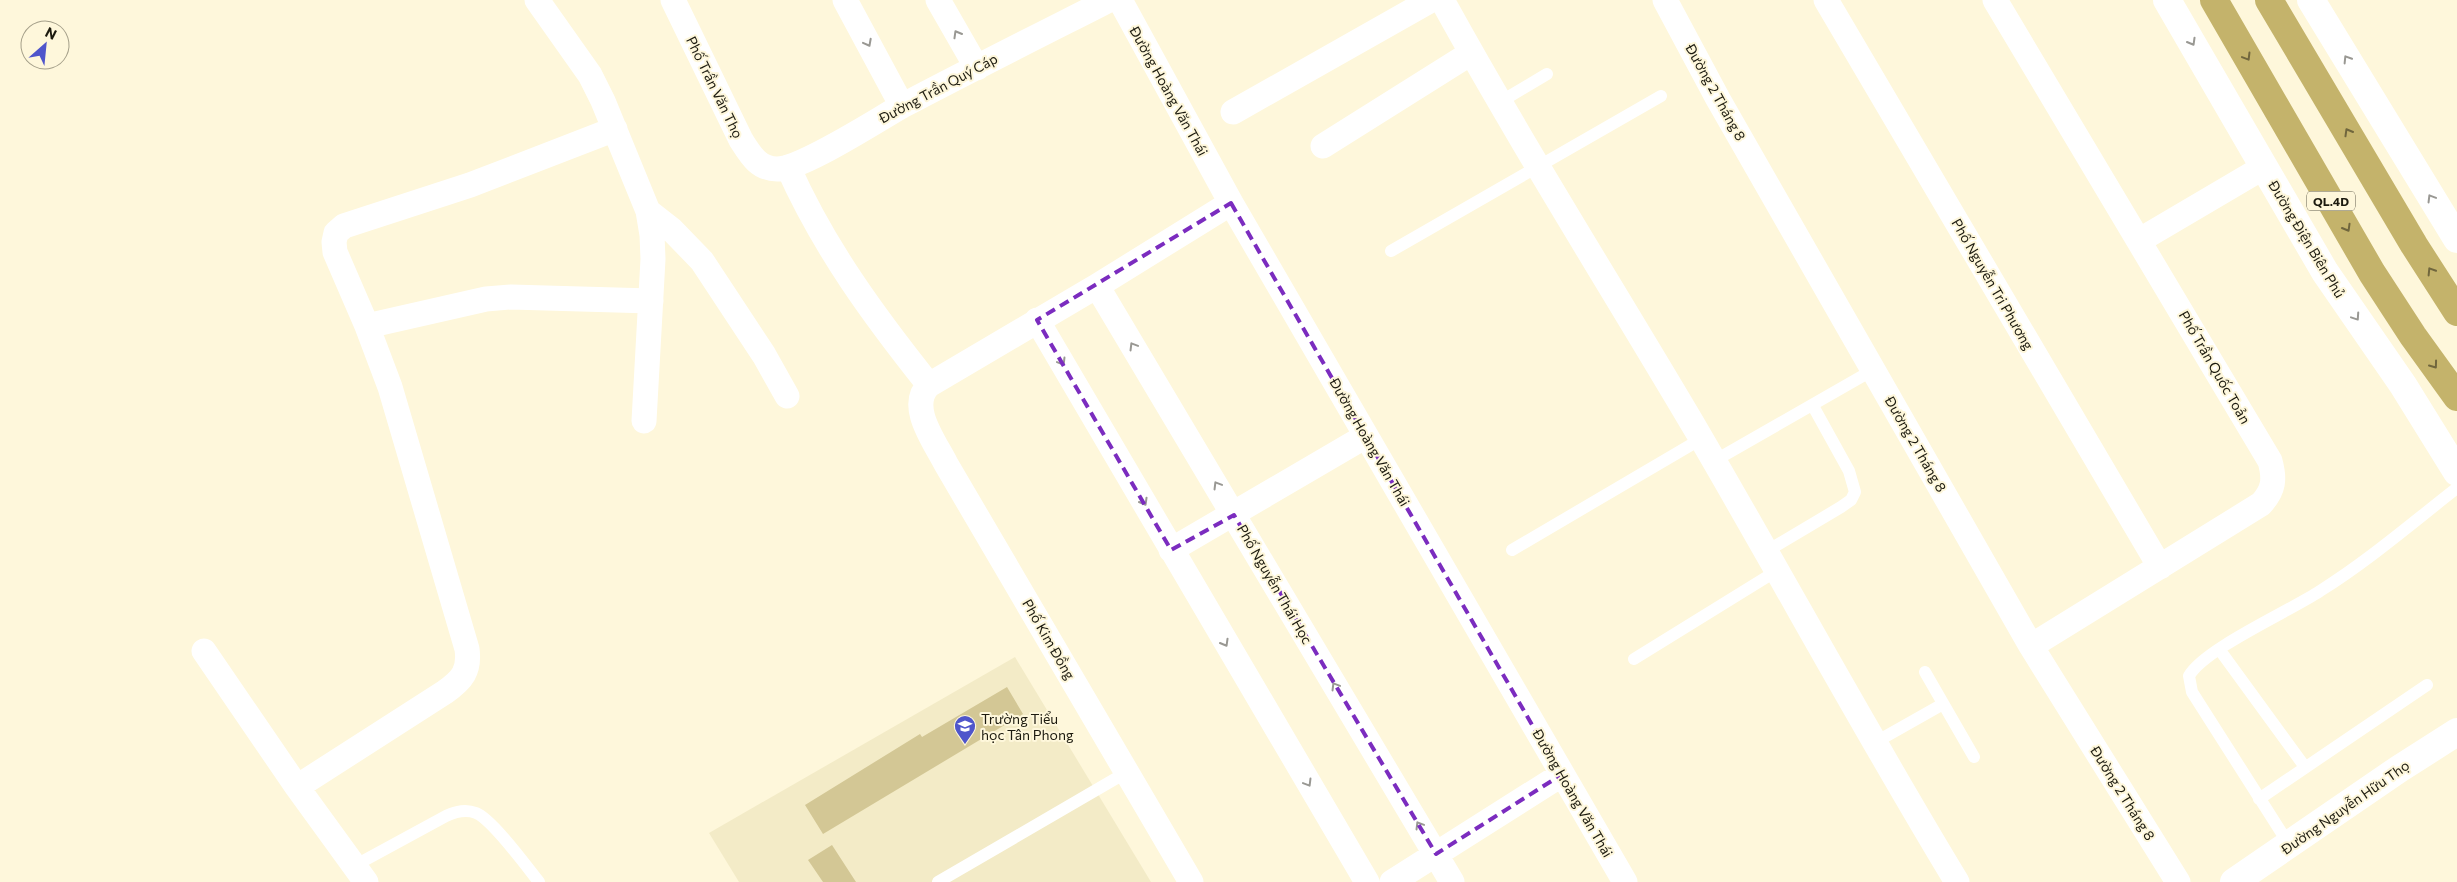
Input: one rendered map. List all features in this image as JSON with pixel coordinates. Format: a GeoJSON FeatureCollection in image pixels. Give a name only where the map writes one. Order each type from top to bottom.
{"type":"FeatureCollection","features":[{"type":"Feature","properties":{"kind":"highway","name":"QL.4D"},"geometry":{"type":"LineString","coordinates":[[2214,0],[2372,272],[2413,336],[2457,397]]}},
{"type":"Feature","properties":{"kind":"highway"},"geometry":{"type":"LineString","coordinates":[[2269,0],[2414,245],[2457,312]]}},
{"type":"Feature","properties":{"kind":"street"},"geometry":{"type":"LineString","coordinates":[[537,0],[590,75],[615,129],[648,211],[652,234],[653,259],[644,421]]}},
{"type":"Feature","properties":{"kind":"street","name":"Phố Trần Văn Thọ"},"geometry":{"type":"LineString","coordinates":[[673,0],[741,140],[755,161],[777,167]]}},
{"type":"Feature","properties":{"kind":"street"},"geometry":{"type":"LineString","coordinates":[[845,0],[902,106]]}},
{"type":"Feature","properties":{"kind":"street"},"geometry":{"type":"LineString","coordinates":[[938,0],[977,68]]}},
{"type":"Feature","properties":{"kind":"street","name":"Đường Trần Quý Cáp"},"geometry":{"type":"LineString","coordinates":[[777,167],[816,154],[902,106],[1109,0]]}},
{"type":"Feature","properties":{"kind":"street","name":"Đường Hoàng Văn Thái"},"geometry":{"type":"LineString","coordinates":[[1120,0],[1231,203],[1625,882]]}},
{"type":"Feature","properties":{"kind":"street"},"geometry":{"type":"LineString","coordinates":[[1234,112],[1431,0]]}},
{"type":"Feature","properties":{"kind":"street"},"geometry":{"type":"LineString","coordinates":[[1442,0],[1500,102],[1772,560],[1874,742],[1957,882]]}},
{"type":"Feature","properties":{"kind":"street","name":"Đường 2 Tháng 8"},"geometry":{"type":"LineString","coordinates":[[1665,0],[1718,99],[2031,646],[2178,882]]}},
{"type":"Feature","properties":{"kind":"street","name":"Phố Nguyễn Tri Phương"},"geometry":{"type":"LineString","coordinates":[[1826,0],[2160,568]]}},
{"type":"Feature","properties":{"kind":"street","name":"Phố Trần Quốc Toản"},"geometry":{"type":"LineString","coordinates":[[1995,0],[2140,240],[2270,461],[2274,474],[2274,486],[2269,496],[2261,504],[2031,646]]}},
{"type":"Feature","properties":{"kind":"street","name":"Đường Điện Biên Phủ"},"geometry":{"type":"LineString","coordinates":[[2167,0],[2325,272],[2403,385],[2457,472]]}},
{"type":"Feature","properties":{"kind":"street"},"geometry":{"type":"LineString","coordinates":[[2311,0],[2457,239]]}},
{"type":"Feature","properties":{"kind":"street"},"geometry":{"type":"LineString","coordinates":[[1323,146],[1472,53]]}},
{"type":"Feature","properties":{"kind":"street"},"geometry":{"type":"LineString","coordinates":[[297,787],[451,688],[463,677],[469,662],[467,649],[392,396],[367,326],[335,252],[336,233],[344,226],[470,185],[615,129]]}},
{"type":"Feature","properties":{"kind":"street"},"geometry":{"type":"LineString","coordinates":[[777,167],[802,197],[834,257],[925,388],[1097,286],[1231,203]]}},
{"type":"Feature","properties":{"kind":"street"},"geometry":{"type":"LineString","coordinates":[[2140,240],[2264,167]]}},
{"type":"Feature","properties":{"kind":"street"},"geometry":{"type":"LineString","coordinates":[[648,211],[671,229],[702,261],[764,355],[787,396]]}},
{"type":"Feature","properties":{"kind":"street","name":"Phố Nguyễn Thái Học"},"geometry":{"type":"LineString","coordinates":[[1097,286],[1452,882]]}},
{"type":"Feature","properties":{"kind":"street"},"geometry":{"type":"LineString","coordinates":[[367,326],[486,299],[510,297],[650,301]]}},
{"type":"Feature","properties":{"kind":"street"},"geometry":{"type":"LineString","coordinates":[[1037,320],[1367,882]]}},
{"type":"Feature","properties":{"kind":"street","name":"Phố Kim Đồng"},"geometry":{"type":"LineString","coordinates":[[925,388],[920,401],[926,425],[946,464],[1191,882]]}},
{"type":"Feature","properties":{"kind":"street"},"geometry":{"type":"LineString","coordinates":[[1171,550],[1234,515],[1366,436]]}},
{"type":"Feature","properties":{"kind":"street"},"geometry":{"type":"LineString","coordinates":[[204,651],[297,787],[360,874]]}},
{"type":"Feature","properties":{"kind":"street","name":"Đường Nguyễn Hữu Thọ"},"geometry":{"type":"LineString","coordinates":[[2234,882],[2290,846],[2399,769],[2457,732]]}},
{"type":"Feature","properties":{"kind":"street"},"geometry":{"type":"LineString","coordinates":[[1392,882],[1562,775]]}},
{"type":"Feature","properties":{"kind":"lane"},"geometry":{"type":"LineString","coordinates":[[1500,102],[1546,74]]}},
{"type":"Feature","properties":{"kind":"lane"},"geometry":{"type":"LineString","coordinates":[[1391,252],[1538,165],[1661,96]]}},
{"type":"Feature","properties":{"kind":"lane"},"geometry":{"type":"LineString","coordinates":[[1714,461],[1873,370]]}},
{"type":"Feature","properties":{"kind":"lane"},"geometry":{"type":"LineString","coordinates":[[1634,659],[1772,560],[1851,500],[1855,492],[1849,471],[1813,406]]}},
{"type":"Feature","properties":{"kind":"lane"},"geometry":{"type":"LineString","coordinates":[[1512,550],[1701,439]]}},
{"type":"Feature","properties":{"kind":"lane"},"geometry":{"type":"LineString","coordinates":[[2290,846],[2215,730],[2189,684],[2189,676],[2193,669],[2220,649],[2320,591],[2457,488]]}},
{"type":"Feature","properties":{"kind":"lane"},"geometry":{"type":"LineString","coordinates":[[2220,649],[2305,767]]}},
{"type":"Feature","properties":{"kind":"lane"},"geometry":{"type":"LineString","coordinates":[[1925,672],[1974,757]]}},
{"type":"Feature","properties":{"kind":"lane"},"geometry":{"type":"LineString","coordinates":[[2259,799],[2427,685]]}},
{"type":"Feature","properties":{"kind":"lane"},"geometry":{"type":"LineString","coordinates":[[1874,742],[1943,704]]}},
{"type":"Feature","properties":{"kind":"lane"},"geometry":{"type":"LineString","coordinates":[[938,882],[1126,772]]}},
{"type":"Feature","properties":{"kind":"lane"},"geometry":{"type":"LineString","coordinates":[[360,874],[446,816],[456,811],[467,811],[479,814],[490,823],[540,882]]}},
{"type":"Feature","properties":{"kind":"highlighted area"},"geometry":{"type":"Polygon","coordinates":[[[1231,203],[1561,775],[1436,854],[1234,515],[1171,550],[1037,320],[1231,203]]]}},
{"type":"Feature","properties":{"kind":"shaded area","name":"Trường Tiểu học Tân Phong"},"geometry":{"type":"Polygon","coordinates":[[[1015,657],[1151,882],[739,882],[709,833],[1015,657]]]}},
{"type":"Feature","properties":{"kind":"building"},"geometry":{"type":"Polygon","coordinates":[[[1007,687],[1023,714],[823,834],[805,805],[920,734],[922,737],[1007,687]]]}},
{"type":"Feature","properties":{"kind":"building"},"geometry":{"type":"Polygon","coordinates":[[[832,845],[856,882],[823,882],[808,860],[832,845]]]}},
{"type":"Feature","properties":{"kind":"place","name":"Trường Tiểu học Tân Phong"},"geometry":{"type":"Point","coordinates":[965,745]}}]}
